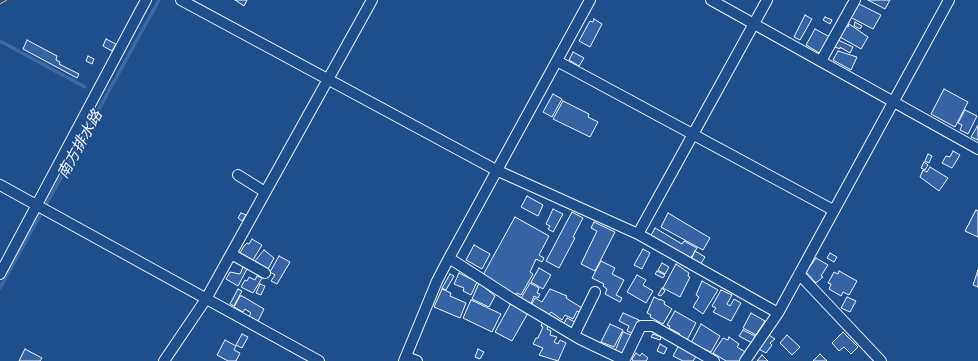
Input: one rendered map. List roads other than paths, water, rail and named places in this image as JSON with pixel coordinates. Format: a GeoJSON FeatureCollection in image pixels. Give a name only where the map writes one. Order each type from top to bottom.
{"type":"FeatureCollection","features":[{"type":"Feature","properties":{"kind":"street"},"geometry":{"type":"LineString","coordinates":[[0,274],[38,206],[146,0]]}},
{"type":"Feature","properties":{"kind":"street"},"geometry":{"type":"LineString","coordinates":[[181,0],[496,170],[638,234],[778,313]]}},
{"type":"Feature","properties":{"kind":"street"},"geometry":{"type":"LineString","coordinates":[[164,361],[206,299],[326,79],[372,0]]}},
{"type":"Feature","properties":{"kind":"street"},"geometry":{"type":"LineString","coordinates":[[417,361],[405,359],[449,258],[590,0]]}},
{"type":"Feature","properties":{"kind":"street"},"geometry":{"type":"LineString","coordinates":[[711,0],[978,149]]}},
{"type":"Feature","properties":{"kind":"street"},"geometry":{"type":"LineString","coordinates":[[638,234],[767,0]]}},
{"type":"Feature","properties":{"kind":"street"},"geometry":{"type":"LineString","coordinates":[[821,61],[855,0]]}},
{"type":"Feature","properties":{"kind":"street"},"geometry":{"type":"LineString","coordinates":[[745,361],[778,313],[948,0]]}},
{"type":"Feature","properties":{"kind":"street"},"geometry":{"type":"LineString","coordinates":[[557,61],[833,210]]}},
{"type":"Feature","properties":{"kind":"street"},"geometry":{"type":"LineString","coordinates":[[238,175],[265,192]]}},
{"type":"Feature","properties":{"kind":"street"},"geometry":{"type":"LineString","coordinates":[[0,185],[319,361]]}},
{"type":"Feature","properties":{"kind":"street"},"geometry":{"type":"LineString","coordinates":[[231,254],[265,273]]}},
{"type":"Feature","properties":{"kind":"street"},"geometry":{"type":"LineString","coordinates":[[449,258],[511,298],[574,335],[624,361],[641,326],[653,326],[714,361]]}},
{"type":"Feature","properties":{"kind":"street"},"geometry":{"type":"LineString","coordinates":[[799,274],[881,361]]}},
{"type":"Feature","properties":{"kind":"street"},"geometry":{"type":"LineString","coordinates":[[574,335],[595,292]]}},
{"type":"Feature","properties":{"kind":"waterway","name":"南方排水路"},"geometry":{"type":"LineString","coordinates":[[0,288],[159,0]]}},
{"type":"Feature","properties":{"kind":"waterway"},"geometry":{"type":"LineString","coordinates":[[0,41],[85,87]]}}]}
